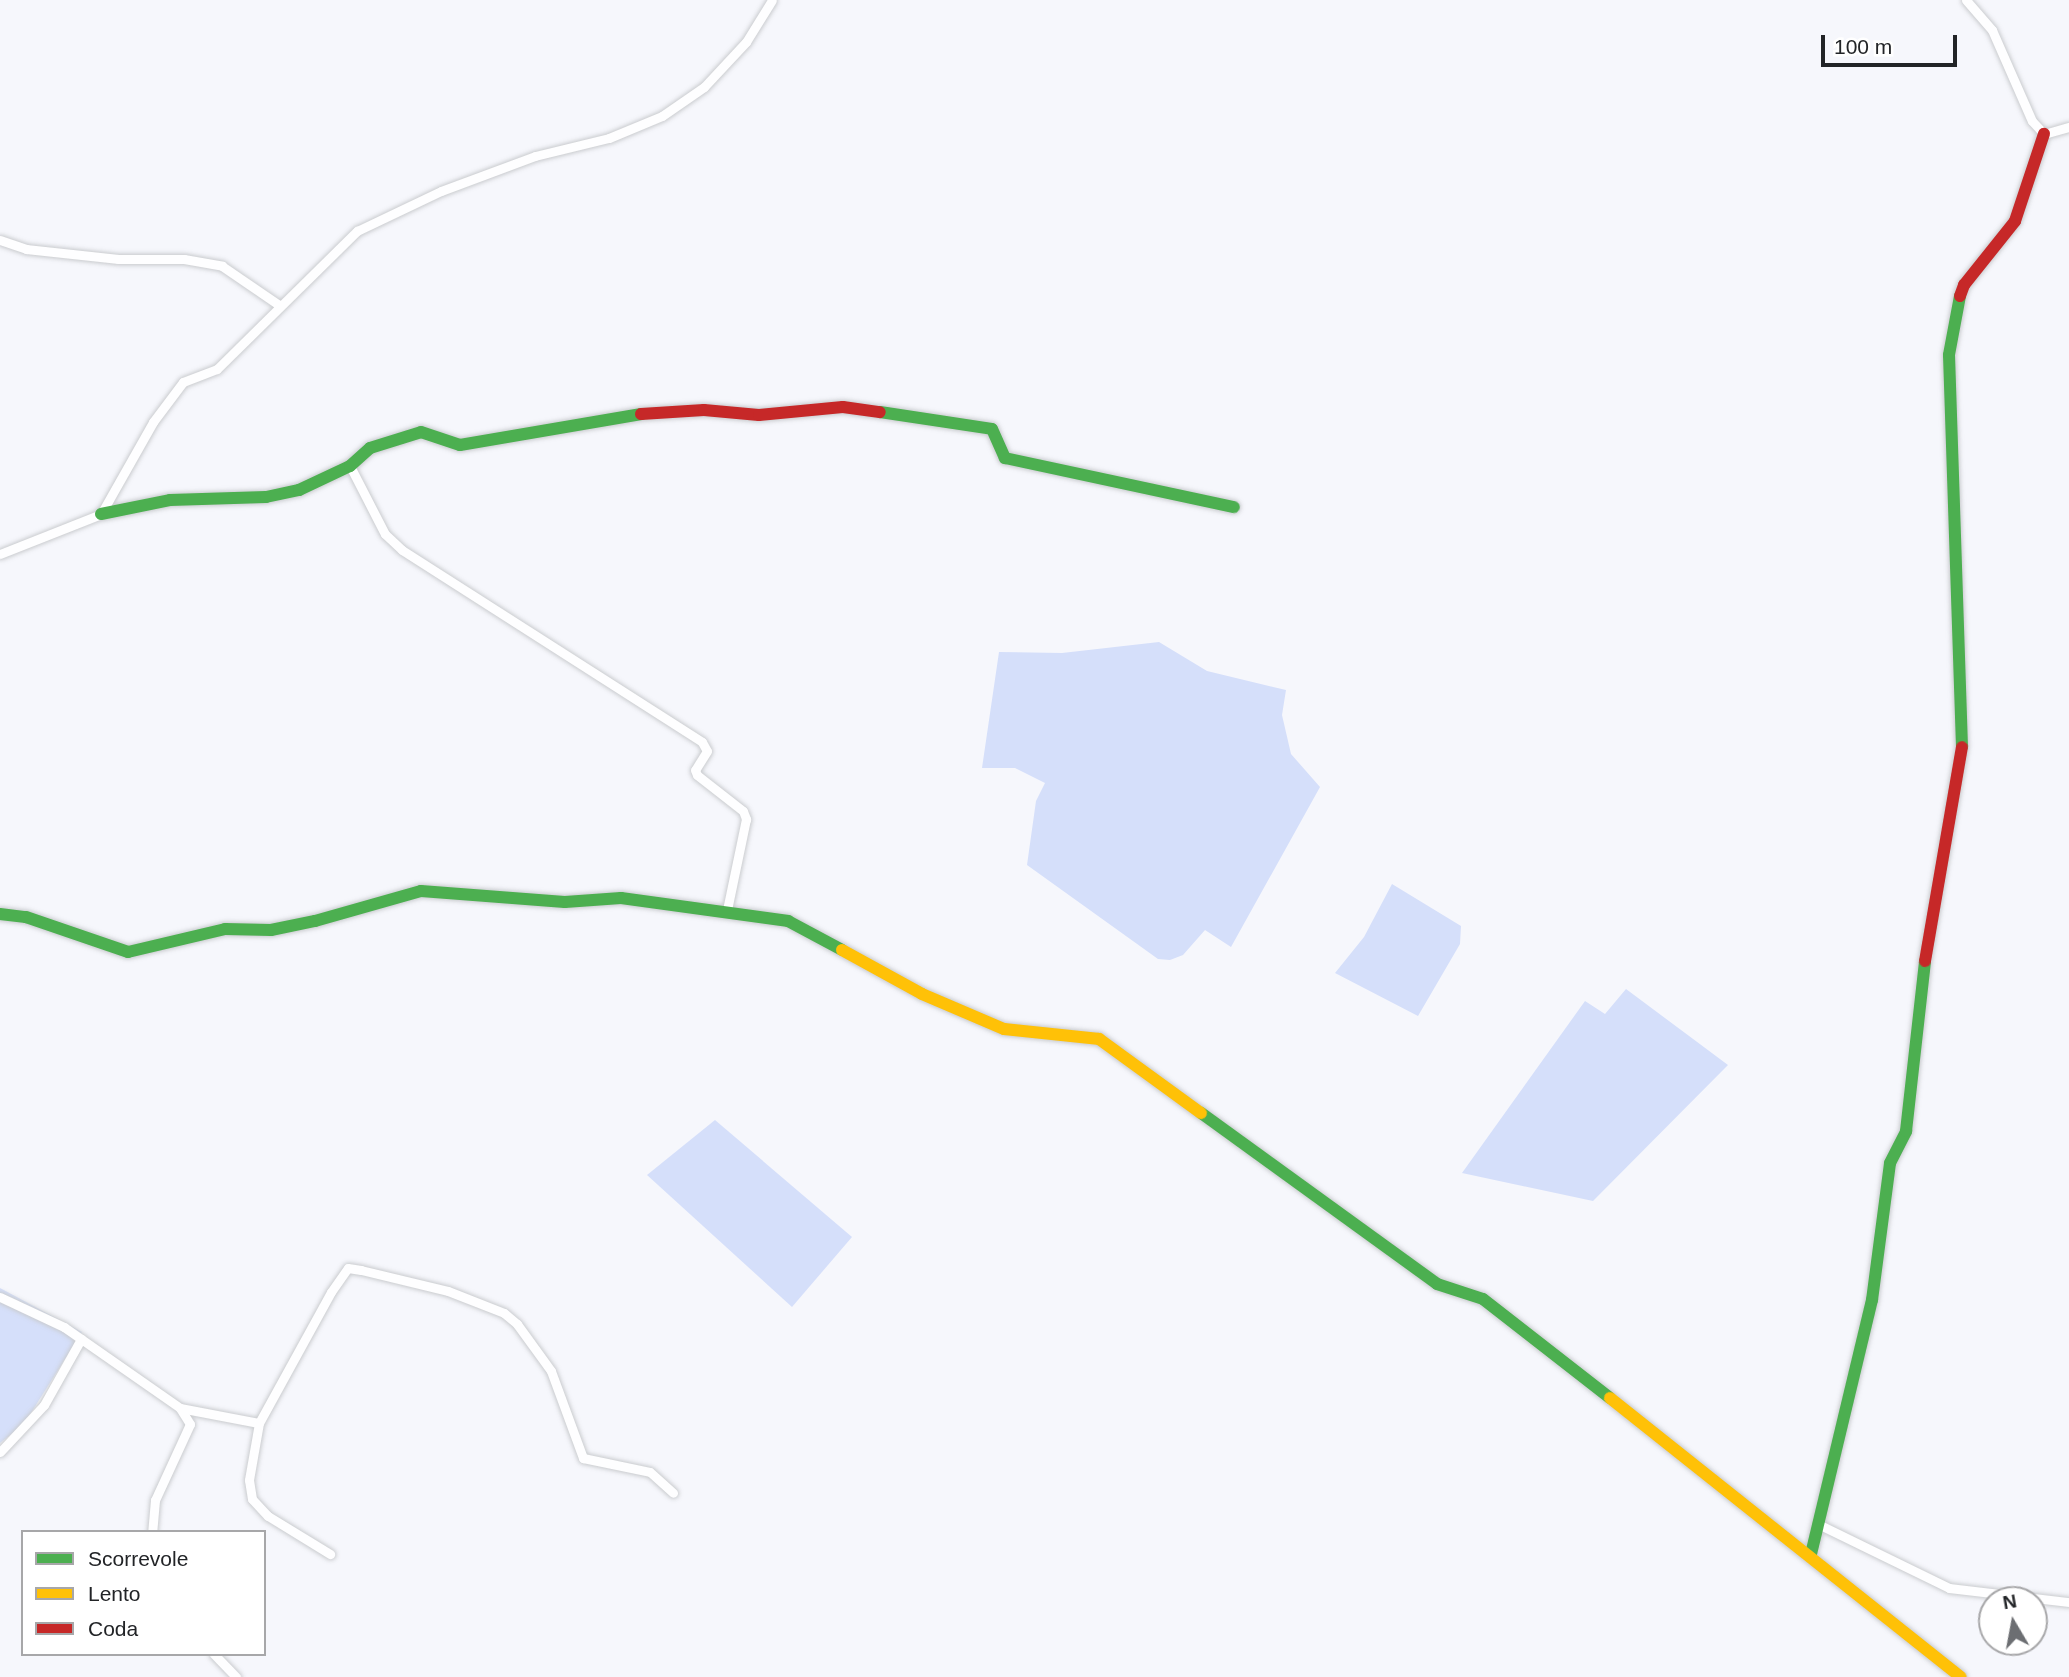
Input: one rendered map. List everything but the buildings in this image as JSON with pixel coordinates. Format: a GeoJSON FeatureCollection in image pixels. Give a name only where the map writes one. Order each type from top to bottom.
{"type":"FeatureCollection","features":[{"type":"Feature","properties":{"kind":"street"},"geometry":{"type":"LineString","coordinates":[[101,514],[153,422],[183,383],[217,369],[357,231],[441,191],[535,156],[609,138],[662,116],[704,87],[746,42],[772,0]]}},
{"type":"Feature","properties":{"kind":"street"},"geometry":{"type":"LineString","coordinates":[[1966,0],[1992,30],[2032,121],[2044,134]]}},
{"type":"Feature","properties":{"kind":"street"},"geometry":{"type":"LineString","coordinates":[[2044,134],[2069,127]]}},
{"type":"Feature","properties":{"kind":"street"},"geometry":{"type":"LineString","coordinates":[[1811,1554],[1871,1300],[1890,1163],[1906,1131],[1921,983],[1959,778],[1963,737],[1949,355],[1953,319],[1964,285],[2015,221],[2044,134]]}},
{"type":"Feature","properties":{"kind":"street"},"geometry":{"type":"LineString","coordinates":[[0,240],[26,249],[118,259],[184,260],[222,267],[279,305]]}},
{"type":"Feature","properties":{"kind":"street"},"geometry":{"type":"LineString","coordinates":[[0,554],[101,514],[170,500],[266,498],[299,490],[350,466],[370,448],[421,432],[460,445],[624,415],[704,411],[759,415],[843,407],[992,429],[1005,458],[1234,507]]}},
{"type":"Feature","properties":{"kind":"street"},"geometry":{"type":"LineString","coordinates":[[350,466],[384,534],[402,550],[702,742],[707,751],[695,770],[697,775],[743,811],[746,819],[727,910]]}},
{"type":"Feature","properties":{"kind":"street"},"geometry":{"type":"LineString","coordinates":[[0,914],[26,917],[103,947],[128,952],[225,929],[271,930],[315,921],[421,891],[565,902],[621,898],[727,910],[788,921],[922,994],[1004,1029],[1099,1040],[1437,1284],[1483,1299],[1811,1554],[1961,1677]]}},
{"type":"Feature","properties":{"kind":"street"},"geometry":{"type":"LineString","coordinates":[[330,1554],[268,1516],[252,1499],[249,1480],[259,1423],[331,1292],[348,1268],[448,1292],[504,1313],[517,1324],[551,1371],[583,1458],[650,1472],[673,1493]]}},
{"type":"Feature","properties":{"kind":"street"},"geometry":{"type":"LineString","coordinates":[[0,1297],[81,1339],[180,1408],[190,1424],[156,1500],[152,1530]]}},
{"type":"Feature","properties":{"kind":"street"},"geometry":{"type":"LineString","coordinates":[[0,1452],[44,1405],[81,1339]]}},
{"type":"Feature","properties":{"kind":"street"},"geometry":{"type":"LineString","coordinates":[[180,1408],[259,1423]]}},
{"type":"Feature","properties":{"kind":"street"},"geometry":{"type":"LineString","coordinates":[[1818,1524],[1949,1588],[2069,1602]]}},
{"type":"Feature","properties":{"kind":"street"},"geometry":{"type":"LineString","coordinates":[[217,1656],[236,1677]]}},
{"type":"Feature","properties":{"kind":"shaded area"},"geometry":{"type":"Polygon","coordinates":[[[1159,642],[1207,671],[1286,690],[1282,715],[1291,754],[1320,787],[1231,947],[1205,930],[1183,955],[1170,960],[1158,959],[1027,865],[1036,801],[1045,783],[1015,768],[982,768],[999,652],[1062,653],[1159,642]]]}},
{"type":"Feature","properties":{"kind":"shaded area"},"geometry":{"type":"Polygon","coordinates":[[[1392,884],[1461,926],[1460,944],[1418,1016],[1335,973],[1364,937],[1392,884]]]}},
{"type":"Feature","properties":{"kind":"shaded area"},"geometry":{"type":"Polygon","coordinates":[[[1626,989],[1728,1065],[1593,1201],[1462,1173],[1585,1001],[1605,1014],[1626,989]]]}},
{"type":"Feature","properties":{"kind":"shaded area"},"geometry":{"type":"Polygon","coordinates":[[[715,1120],[852,1237],[792,1307],[647,1175],[715,1120]]]}},
{"type":"Feature","properties":{"kind":"shaded area"},"geometry":{"type":"Polygon","coordinates":[[[0,1288],[82,1332],[24,1424],[0,1443],[0,1288]]]}},
{"type":"Feature","properties":{"kind":"traffic: fast"},"geometry":{"type":"LineString","coordinates":[[1960,296],[1949,355],[1962,747]]}},
{"type":"Feature","properties":{"kind":"traffic: fast"},"geometry":{"type":"LineString","coordinates":[[880,412],[992,429],[1005,458],[1234,507]]}},
{"type":"Feature","properties":{"kind":"traffic: fast"},"geometry":{"type":"LineString","coordinates":[[101,514],[170,500],[266,497],[299,490],[350,466],[370,448],[421,432],[460,445],[641,414]]}},
{"type":"Feature","properties":{"kind":"traffic: fast"},"geometry":{"type":"LineString","coordinates":[[0,914],[26,917],[128,952],[225,929],[271,930],[315,921],[421,891],[565,902],[621,898],[788,921],[842,950]]}},
{"type":"Feature","properties":{"kind":"traffic: fast"},"geometry":{"type":"LineString","coordinates":[[1811,1554],[1872,1300],[1890,1163],[1906,1131],[1925,961]]}},
{"type":"Feature","properties":{"kind":"traffic: fast"},"geometry":{"type":"LineString","coordinates":[[1201,1113],[1437,1284],[1483,1299],[1610,1398]]}},
{"type":"Feature","properties":{"kind":"traffic: slow"},"geometry":{"type":"LineString","coordinates":[[842,950],[922,994],[1004,1029],[1099,1039],[1201,1113]]}},
{"type":"Feature","properties":{"kind":"traffic: slow"},"geometry":{"type":"LineString","coordinates":[[1610,1398],[1961,1677]]}},
{"type":"Feature","properties":{"kind":"traffic: jam"},"geometry":{"type":"LineString","coordinates":[[1960,296],[1964,285],[2015,221],[2044,134]]}},
{"type":"Feature","properties":{"kind":"traffic: jam"},"geometry":{"type":"LineString","coordinates":[[641,414],[704,410],[759,415],[843,407],[880,412]]}},
{"type":"Feature","properties":{"kind":"traffic: jam"},"geometry":{"type":"LineString","coordinates":[[1925,961],[1962,747]]}}]}
